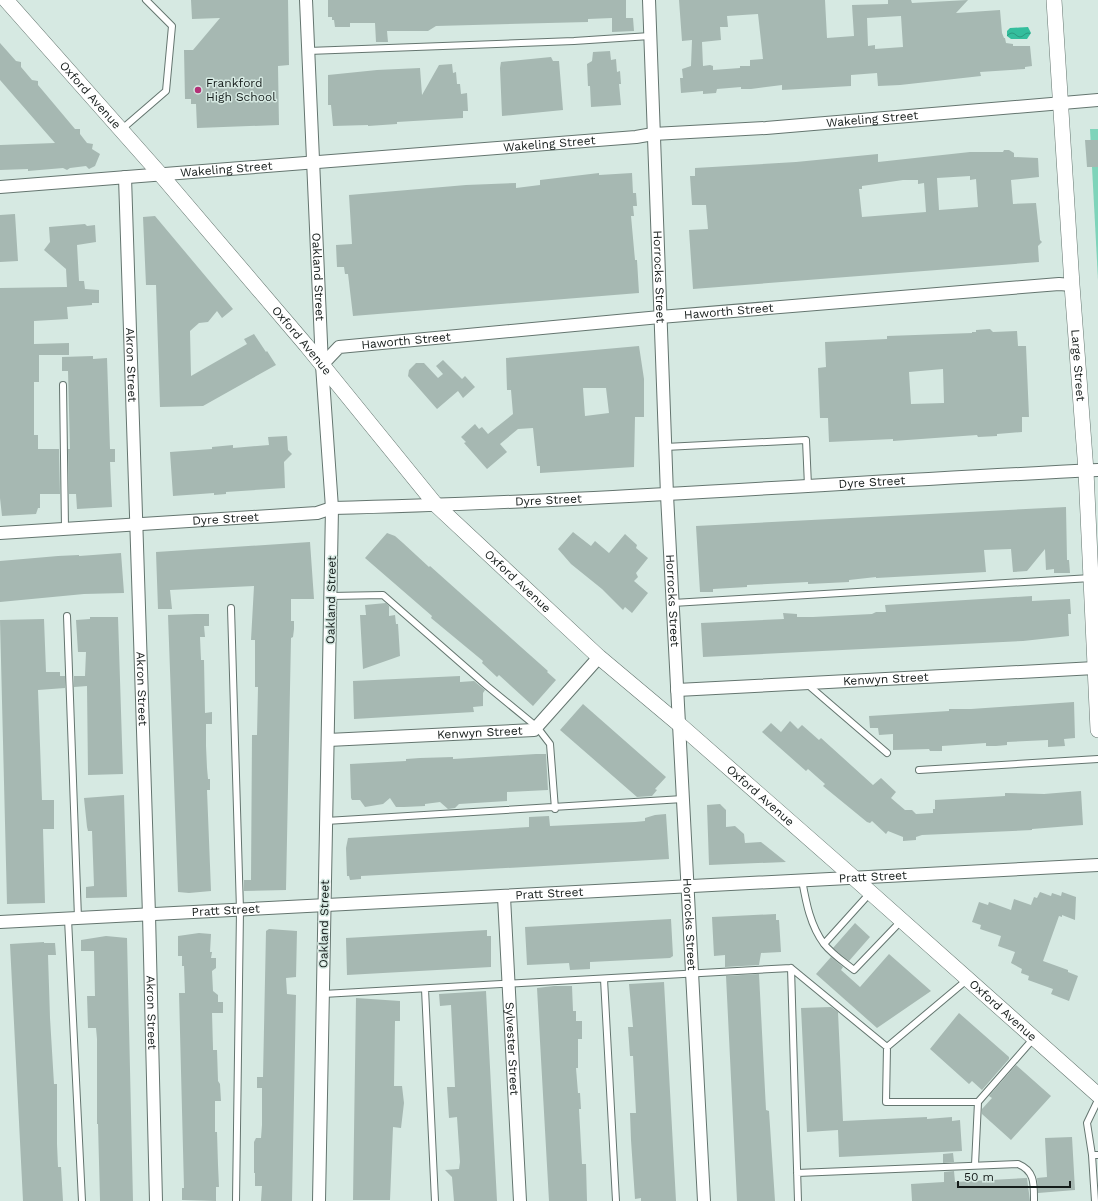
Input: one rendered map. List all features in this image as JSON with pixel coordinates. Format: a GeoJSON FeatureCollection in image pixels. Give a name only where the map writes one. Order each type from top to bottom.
{"type":"FeatureCollection","features":[{"type":"Feature","properties":{"kind":"street","name":"Oxford Avenue"},"geometry":{"type":"LineString","coordinates":[[6,0],[161,175],[322,364],[436,505],[599,657],[680,725],[1098,1095]]}},
{"type":"Feature","properties":{"kind":"street","name":"Oakland Street"},"geometry":{"type":"LineString","coordinates":[[306,0],[322,364],[332,508],[319,1201]]}},
{"type":"Feature","properties":{"kind":"street","name":"Horrocks Street"},"geometry":{"type":"LineString","coordinates":[[648,0],[667,495],[704,1201]]}},
{"type":"Feature","properties":{"kind":"street","name":"Large Street"},"geometry":{"type":"LineString","coordinates":[[1054,0],[1072,285],[1092,471],[1091,578],[1098,730]]}},
{"type":"Feature","properties":{"kind":"street","name":"Wakeling Street"},"geometry":{"type":"LineString","coordinates":[[0,187],[636,137],[653,134],[766,128],[1098,100]]}},
{"type":"Feature","properties":{"kind":"street","name":"Akron Street"},"geometry":{"type":"LineString","coordinates":[[125,177],[149,915],[156,1201]]}},
{"type":"Feature","properties":{"kind":"street","name":"Haworth Street"},"geometry":{"type":"LineString","coordinates":[[322,364],[339,346],[660,317],[1059,284],[1072,285]]}},
{"type":"Feature","properties":{"kind":"street","name":"Dyre Street"},"geometry":{"type":"LineString","coordinates":[[0,532],[317,513],[332,508],[667,495],[1092,471]]}},
{"type":"Feature","properties":{"kind":"street","name":"Kenwyn Street"},"geometry":{"type":"LineString","coordinates":[[328,740],[534,730],[599,657]]}},
{"type":"Feature","properties":{"kind":"street","name":"Kenwyn Street"},"geometry":{"type":"LineString","coordinates":[[677,690],[1095,668]]}},
{"type":"Feature","properties":{"kind":"street","name":"Pratt Street"},"geometry":{"type":"LineString","coordinates":[[0,922],[1098,865]]}},
{"type":"Feature","properties":{"kind":"street","name":"Sylvester Street"},"geometry":{"type":"LineString","coordinates":[[504,897],[520,1201]]}},
{"type":"Feature","properties":{"kind":"lane"},"geometry":{"type":"LineString","coordinates":[[121,130],[166,91],[172,26],[146,0]]}},
{"type":"Feature","properties":{"kind":"lane"},"geometry":{"type":"LineString","coordinates":[[308,51],[574,41],[650,36]]}},
{"type":"Feature","properties":{"kind":"lane"},"geometry":{"type":"LineString","coordinates":[[63,385],[65,528]]}},
{"type":"Feature","properties":{"kind":"lane"},"geometry":{"type":"LineString","coordinates":[[665,447],[806,440],[808,486]]}},
{"type":"Feature","properties":{"kind":"lane"},"geometry":{"type":"LineString","coordinates":[[673,603],[1091,578]]}},
{"type":"Feature","properties":{"kind":"lane"},"geometry":{"type":"LineString","coordinates":[[331,596],[383,595],[487,686],[537,726],[550,744],[555,808]]}},
{"type":"Feature","properties":{"kind":"lane"},"geometry":{"type":"LineString","coordinates":[[231,608],[240,910],[236,1201]]}},
{"type":"Feature","properties":{"kind":"lane"},"geometry":{"type":"LineString","coordinates":[[67,616],[73,919],[82,1201]]}},
{"type":"Feature","properties":{"kind":"lane"},"geometry":{"type":"LineString","coordinates":[[806,683],[887,753]]}},
{"type":"Feature","properties":{"kind":"lane"},"geometry":{"type":"LineString","coordinates":[[919,770],[1098,759]]}},
{"type":"Feature","properties":{"kind":"lane"},"geometry":{"type":"LineString","coordinates":[[326,821],[684,799]]}},
{"type":"Feature","properties":{"kind":"lane"},"geometry":{"type":"LineString","coordinates":[[802,880],[808,911],[824,944],[854,970],[902,920]]}},
{"type":"Feature","properties":{"kind":"lane"},"geometry":{"type":"LineString","coordinates":[[824,944],[870,892]]}},
{"type":"Feature","properties":{"kind":"lane"},"geometry":{"type":"LineString","coordinates":[[791,968],[798,1201]]}},
{"type":"Feature","properties":{"kind":"lane"},"geometry":{"type":"LineString","coordinates":[[323,994],[508,985],[791,968],[887,1047]]}},
{"type":"Feature","properties":{"kind":"lane"},"geometry":{"type":"LineString","coordinates":[[604,979],[616,1201]]}},
{"type":"Feature","properties":{"kind":"lane"},"geometry":{"type":"LineString","coordinates":[[968,979],[887,1047],[886,1102],[978,1102]]}},
{"type":"Feature","properties":{"kind":"lane"},"geometry":{"type":"LineString","coordinates":[[425,989],[436,1201]]}},
{"type":"Feature","properties":{"kind":"lane"},"geometry":{"type":"LineString","coordinates":[[974,1166],[978,1102],[1034,1038]]}},
{"type":"Feature","properties":{"kind":"lane"},"geometry":{"type":"LineString","coordinates":[[1095,1201],[1095,1155],[1087,1123],[1098,1100]]}},
{"type":"Feature","properties":{"kind":"lane"},"geometry":{"type":"LineString","coordinates":[[797,1173],[1018,1164],[1024,1166],[1032,1176],[1034,1182],[1034,1201]]}},
{"type":"Feature","properties":{"kind":"shaded area"},"geometry":{"type":"Polygon","coordinates":[[[1090,129],[1098,129],[1098,280],[1090,129]]]}},
{"type":"Feature","properties":{"kind":"water"},"geometry":{"type":"Polygon","coordinates":[[[1028,27],[1031,33],[1027,39],[1011,39],[1007,36],[1007,31],[1010,28],[1028,27]]]}},
{"type":"Feature","properties":{"kind":"building"},"geometry":{"type":"Polygon","coordinates":[[[191,0],[288,0],[289,65],[278,66],[279,125],[197,128],[196,104],[191,104],[191,99],[185,99],[184,50],[193,50],[220,18],[192,19],[191,0]]]}},
{"type":"Feature","properties":{"kind":"building"},"geometry":{"type":"Polygon","coordinates":[[[328,0],[626,0],[626,18],[633,18],[634,31],[612,32],[612,18],[588,19],[588,22],[436,26],[428,31],[387,31],[388,42],[376,42],[375,23],[350,23],[350,27],[335,27],[332,17],[328,17],[328,0]]]}},
{"type":"Feature","properties":{"kind":"building"},"geometry":{"type":"Polygon","coordinates":[[[679,0],[825,0],[827,38],[854,36],[852,5],[888,4],[888,0],[911,0],[912,3],[968,0],[956,13],[1000,10],[1002,33],[1006,43],[1013,44],[1013,46],[1030,46],[1032,66],[1025,67],[1025,69],[980,72],[981,76],[900,85],[878,86],[877,73],[851,75],[851,86],[782,90],[782,85],[751,89],[741,89],[741,87],[717,89],[716,93],[703,94],[703,91],[681,93],[680,78],[683,78],[682,69],[691,66],[692,40],[682,41],[679,0]],[[758,14],[727,16],[728,27],[720,27],[721,40],[702,42],[703,66],[713,66],[713,70],[740,68],[740,66],[750,66],[750,60],[763,59],[758,14]],[[901,16],[867,18],[868,46],[875,45],[875,49],[903,47],[901,16]]]}},
{"type":"Feature","properties":{"kind":"building"},"geometry":{"type":"Polygon","coordinates":[[[0,43],[16,61],[21,62],[21,67],[32,80],[38,81],[38,85],[75,129],[80,129],[80,134],[87,143],[93,144],[92,149],[100,154],[95,166],[89,169],[86,166],[70,168],[67,170],[63,168],[28,171],[28,169],[0,170],[0,145],[55,143],[0,80],[0,43]]]}},
{"type":"Feature","properties":{"kind":"building"},"geometry":{"type":"Polygon","coordinates":[[[610,51],[611,60],[616,59],[617,72],[620,71],[621,84],[619,84],[621,105],[591,107],[587,64],[592,61],[593,52],[610,51]]]}},
{"type":"Feature","properties":{"kind":"building"},"geometry":{"type":"Polygon","coordinates":[[[551,57],[553,61],[559,61],[563,110],[502,116],[501,62],[551,57]]]}},
{"type":"Feature","properties":{"kind":"building"},"geometry":{"type":"Polygon","coordinates":[[[452,64],[453,73],[456,72],[457,84],[460,84],[461,94],[467,93],[468,111],[463,111],[463,118],[397,122],[397,124],[368,126],[333,126],[331,105],[328,105],[328,75],[377,70],[420,68],[422,95],[439,65],[452,64]]]}},
{"type":"Feature","properties":{"kind":"building"},"geometry":{"type":"Polygon","coordinates":[[[1085,140],[1098,140],[1098,167],[1087,167],[1085,140]]]}},
{"type":"Feature","properties":{"kind":"building"},"geometry":{"type":"Polygon","coordinates":[[[1004,150],[1009,150],[1014,153],[1014,157],[1038,158],[1039,177],[1011,180],[1013,204],[1036,203],[1040,240],[1042,242],[1038,246],[1039,262],[693,289],[689,230],[708,229],[706,205],[692,205],[690,176],[695,176],[695,168],[796,162],[878,154],[878,162],[970,152],[1003,152],[1004,150]],[[970,176],[937,178],[939,210],[978,207],[976,179],[970,180],[970,176]],[[903,180],[862,186],[862,189],[859,189],[862,217],[926,212],[924,183],[918,184],[918,180],[903,180]]]}},
{"type":"Feature","properties":{"kind":"building"},"geometry":{"type":"Polygon","coordinates":[[[599,173],[599,175],[632,173],[633,193],[636,193],[637,206],[633,206],[634,216],[631,216],[635,260],[637,260],[639,293],[353,316],[348,274],[345,274],[344,267],[337,267],[336,245],[352,244],[349,195],[466,185],[516,183],[516,188],[540,185],[540,180],[599,173]]]}},
{"type":"Feature","properties":{"kind":"building"},"geometry":{"type":"Polygon","coordinates":[[[15,214],[18,261],[0,262],[0,215],[15,214]]]}},
{"type":"Feature","properties":{"kind":"building"},"geometry":{"type":"Polygon","coordinates":[[[155,216],[233,309],[222,318],[217,311],[208,322],[199,323],[190,331],[191,376],[247,344],[244,339],[254,334],[276,365],[203,406],[160,407],[156,285],[146,285],[143,217],[155,216]]]}},
{"type":"Feature","properties":{"kind":"building"},"geometry":{"type":"Polygon","coordinates":[[[85,224],[87,226],[95,225],[96,242],[77,245],[79,281],[84,281],[85,289],[99,290],[99,303],[67,307],[68,319],[34,321],[34,344],[69,343],[69,355],[39,355],[39,382],[34,382],[34,435],[38,435],[38,449],[59,449],[60,494],[40,494],[40,508],[38,508],[36,514],[2,516],[0,498],[0,288],[67,287],[66,269],[44,250],[50,242],[49,227],[85,224]]]}},
{"type":"Feature","properties":{"kind":"building"},"geometry":{"type":"Polygon","coordinates":[[[990,329],[993,332],[1017,331],[1018,346],[1026,346],[1029,417],[1022,417],[1022,432],[978,437],[977,435],[893,441],[893,439],[829,442],[828,418],[820,418],[818,368],[826,367],[825,342],[887,339],[887,336],[972,333],[976,332],[976,330],[990,329]],[[943,369],[909,372],[911,404],[944,403],[943,369]]]}},
{"type":"Feature","properties":{"kind":"building"},"geometry":{"type":"Polygon","coordinates":[[[639,346],[644,379],[644,417],[635,417],[634,467],[540,473],[540,466],[537,466],[533,428],[518,429],[500,444],[507,452],[487,469],[464,443],[466,442],[461,437],[475,424],[479,429],[482,427],[488,434],[513,414],[511,390],[507,390],[506,358],[639,346]],[[583,388],[585,416],[609,413],[606,388],[583,388]]]}},
{"type":"Feature","properties":{"kind":"building"},"geometry":{"type":"Polygon","coordinates":[[[93,356],[93,359],[107,358],[110,449],[115,449],[115,462],[110,462],[112,507],[77,509],[76,494],[69,494],[68,449],[70,449],[68,371],[62,371],[62,357],[93,356]]]}},
{"type":"Feature","properties":{"kind":"building"},"geometry":{"type":"Polygon","coordinates":[[[443,360],[462,379],[465,376],[475,387],[463,398],[458,391],[437,409],[408,376],[409,370],[416,363],[424,363],[438,378],[443,374],[436,366],[443,360]]]}},
{"type":"Feature","properties":{"kind":"building"},"geometry":{"type":"Polygon","coordinates":[[[287,436],[288,450],[292,454],[284,462],[285,488],[226,492],[226,494],[214,495],[214,493],[173,496],[170,452],[212,449],[212,447],[233,445],[233,448],[269,445],[268,437],[287,436]]]}},
{"type":"Feature","properties":{"kind":"building"},"geometry":{"type":"Polygon","coordinates":[[[1066,507],[1067,560],[1069,560],[1070,573],[1054,573],[1054,569],[1046,570],[1045,549],[1027,571],[1013,572],[1011,549],[984,550],[986,572],[876,577],[849,580],[849,582],[808,584],[808,582],[747,585],[747,587],[713,589],[713,592],[700,592],[696,526],[1066,507]]]}},
{"type":"Feature","properties":{"kind":"building"},"geometry":{"type":"Polygon","coordinates":[[[573,532],[591,546],[595,541],[609,553],[625,534],[637,545],[636,548],[648,558],[636,573],[638,577],[634,581],[648,593],[632,613],[625,607],[623,610],[602,589],[571,564],[558,549],[573,532]]]}},
{"type":"Feature","properties":{"kind":"building"},"geometry":{"type":"Polygon","coordinates":[[[387,533],[395,536],[429,567],[430,566],[548,671],[547,672],[556,680],[533,706],[499,675],[497,677],[482,663],[483,661],[431,618],[432,616],[365,558],[387,533]]]}},
{"type":"Feature","properties":{"kind":"building"},"geometry":{"type":"Polygon","coordinates":[[[310,542],[314,599],[291,599],[291,621],[294,621],[294,629],[293,637],[291,638],[286,890],[244,891],[244,880],[251,880],[252,735],[257,735],[258,687],[255,687],[255,640],[251,640],[254,586],[170,590],[172,609],[158,609],[156,552],[310,542]]]}},
{"type":"Feature","properties":{"kind":"building"},"geometry":{"type":"Polygon","coordinates":[[[121,553],[124,593],[84,594],[0,602],[0,561],[121,553]]]}},
{"type":"Feature","properties":{"kind":"building"},"geometry":{"type":"Polygon","coordinates":[[[1032,596],[1032,601],[1070,599],[1071,614],[1068,614],[1069,636],[1023,641],[703,657],[701,623],[784,619],[783,613],[797,614],[797,617],[872,614],[876,612],[886,612],[885,605],[1032,596]]]}},
{"type":"Feature","properties":{"kind":"building"},"geometry":{"type":"Polygon","coordinates":[[[386,603],[389,606],[389,616],[395,615],[396,624],[398,624],[400,656],[363,669],[360,615],[366,615],[365,605],[386,603]]]}},
{"type":"Feature","properties":{"kind":"building"},"geometry":{"type":"Polygon","coordinates":[[[209,614],[209,626],[204,626],[205,637],[200,637],[201,660],[204,660],[205,713],[212,712],[212,724],[206,724],[207,768],[208,779],[210,779],[210,790],[207,790],[211,891],[189,893],[178,892],[168,615],[209,614]]]}},
{"type":"Feature","properties":{"kind":"building"},"geometry":{"type":"Polygon","coordinates":[[[90,617],[118,617],[123,774],[88,775],[87,686],[74,687],[74,676],[85,676],[86,652],[78,652],[76,620],[90,619],[90,617]]]}},
{"type":"Feature","properties":{"kind":"building"},"geometry":{"type":"Polygon","coordinates":[[[44,619],[46,672],[60,672],[60,676],[65,676],[65,688],[38,690],[42,800],[54,800],[54,829],[43,829],[45,903],[7,904],[0,620],[44,619]]]}},
{"type":"Feature","properties":{"kind":"building"},"geometry":{"type":"Polygon","coordinates":[[[460,676],[460,682],[474,681],[485,690],[483,693],[483,706],[473,707],[474,712],[354,719],[353,681],[460,676]]]}},
{"type":"Feature","properties":{"kind":"building"},"geometry":{"type":"Polygon","coordinates":[[[1074,702],[1075,738],[1064,739],[1065,746],[1048,747],[1048,740],[1007,742],[1007,745],[996,746],[986,746],[986,743],[942,746],[942,751],[930,751],[929,749],[893,750],[893,734],[879,735],[878,728],[870,728],[869,716],[949,711],[949,709],[971,709],[1074,702]]]}},
{"type":"Feature","properties":{"kind":"building"},"geometry":{"type":"Polygon","coordinates":[[[583,704],[666,777],[655,789],[657,790],[652,796],[637,797],[560,730],[583,704]]]}},
{"type":"Feature","properties":{"kind":"building"},"geometry":{"type":"Polygon","coordinates":[[[790,721],[798,729],[802,725],[819,740],[821,738],[873,785],[881,778],[896,792],[891,798],[905,810],[912,810],[916,814],[933,813],[933,809],[935,809],[935,800],[1005,796],[1005,793],[1044,794],[1081,791],[1083,825],[1032,830],[922,835],[916,837],[916,840],[903,841],[903,837],[888,831],[886,834],[872,821],[870,823],[867,822],[823,786],[825,784],[808,769],[806,771],[762,732],[771,723],[781,732],[790,721]]]}},
{"type":"Feature","properties":{"kind":"building"},"geometry":{"type":"Polygon","coordinates":[[[546,754],[548,790],[507,792],[507,801],[459,804],[455,808],[448,809],[440,802],[425,804],[425,806],[396,807],[390,798],[383,804],[365,807],[360,800],[352,800],[351,798],[350,764],[406,761],[406,759],[420,758],[453,757],[453,759],[546,754]]]}},
{"type":"Feature","properties":{"kind":"building"},"geometry":{"type":"Polygon","coordinates":[[[124,795],[127,897],[86,898],[86,887],[94,886],[92,831],[88,831],[87,827],[84,798],[124,795]]]}},
{"type":"Feature","properties":{"kind":"building"},"geometry":{"type":"Polygon","coordinates":[[[720,804],[726,810],[726,827],[735,826],[744,834],[745,843],[761,842],[786,862],[709,865],[707,805],[720,804]]]}},
{"type":"Feature","properties":{"kind":"building"},"geometry":{"type":"Polygon","coordinates":[[[666,814],[669,859],[361,876],[361,879],[350,880],[349,876],[347,876],[346,848],[348,838],[529,827],[529,817],[549,816],[550,826],[645,821],[645,818],[666,814]]]}},
{"type":"Feature","properties":{"kind":"building"},"geometry":{"type":"Polygon","coordinates":[[[1040,892],[1051,896],[1052,893],[1061,896],[1062,892],[1076,897],[1075,920],[1062,915],[1062,917],[1059,916],[1043,961],[1068,970],[1068,972],[1078,976],[1069,1001],[1051,994],[1053,989],[1028,980],[1029,976],[1021,973],[1022,969],[1011,963],[1015,952],[998,946],[1001,936],[980,929],[981,925],[972,922],[979,902],[988,905],[989,902],[1011,910],[1014,899],[1031,905],[1034,897],[1037,898],[1040,892]]]}},
{"type":"Feature","properties":{"kind":"building"},"geometry":{"type":"Polygon","coordinates":[[[776,914],[776,920],[779,920],[781,952],[761,953],[759,965],[725,967],[725,955],[714,956],[712,917],[776,914]]]}},
{"type":"Feature","properties":{"kind":"building"},"geometry":{"type":"Polygon","coordinates":[[[671,919],[673,956],[670,958],[590,962],[590,969],[570,970],[569,963],[527,965],[525,927],[671,919]]]}},
{"type":"Feature","properties":{"kind":"building"},"geometry":{"type":"Polygon","coordinates":[[[855,923],[870,937],[849,961],[833,948],[855,923]]]}},
{"type":"Feature","properties":{"kind":"building"},"geometry":{"type":"Polygon","coordinates":[[[269,929],[297,931],[296,977],[286,978],[287,994],[296,995],[292,1201],[261,1201],[262,1186],[255,1186],[254,1142],[256,1138],[261,1138],[262,1125],[262,1088],[257,1088],[257,1077],[263,1077],[266,931],[269,929]]]}},
{"type":"Feature","properties":{"kind":"building"},"geometry":{"type":"Polygon","coordinates":[[[487,930],[487,936],[491,936],[491,967],[347,975],[346,938],[487,930]]]}},
{"type":"Feature","properties":{"kind":"building"},"geometry":{"type":"Polygon","coordinates":[[[199,933],[211,934],[211,958],[216,958],[216,968],[212,971],[213,991],[218,995],[218,1002],[223,1002],[223,1013],[212,1013],[213,1050],[217,1050],[218,1081],[220,1084],[221,1101],[215,1101],[215,1132],[217,1132],[219,1187],[216,1187],[216,1201],[182,1200],[182,1188],[184,1188],[179,993],[185,993],[184,966],[182,966],[182,956],[178,956],[178,936],[199,933]]]}},
{"type":"Feature","properties":{"kind":"building"},"geometry":{"type":"Polygon","coordinates":[[[106,936],[127,938],[133,1201],[100,1201],[97,1124],[97,1039],[96,1028],[88,1028],[87,996],[95,996],[94,951],[81,951],[81,940],[106,936]]]}},
{"type":"Feature","properties":{"kind":"building"},"geometry":{"type":"Polygon","coordinates":[[[44,942],[55,943],[56,955],[48,955],[54,1084],[57,1084],[58,1167],[61,1167],[63,1201],[23,1201],[10,944],[44,942]]]}},
{"type":"Feature","properties":{"kind":"building"},"geometry":{"type":"Polygon","coordinates":[[[889,954],[931,991],[877,1028],[816,974],[831,957],[843,967],[841,970],[860,987],[889,954]]]}},
{"type":"Feature","properties":{"kind":"building"},"geometry":{"type":"Polygon","coordinates":[[[759,974],[766,1110],[769,1111],[775,1201],[737,1201],[726,976],[759,974]]]}},
{"type":"Feature","properties":{"kind":"building"},"geometry":{"type":"Polygon","coordinates":[[[664,982],[676,1201],[641,1201],[641,1198],[635,1199],[631,1140],[630,1113],[636,1113],[633,1056],[630,1056],[628,1027],[633,1027],[629,984],[664,982]]]}},
{"type":"Feature","properties":{"kind":"building"},"geometry":{"type":"Polygon","coordinates":[[[572,986],[573,1011],[576,1011],[576,1021],[582,1021],[582,1039],[578,1039],[578,1068],[576,1068],[581,1109],[579,1109],[582,1164],[586,1164],[587,1201],[549,1201],[537,988],[572,986]]]}},
{"type":"Feature","properties":{"kind":"building"},"geometry":{"type":"Polygon","coordinates":[[[486,991],[497,1201],[454,1201],[452,1177],[445,1170],[459,1169],[460,1162],[457,1117],[449,1118],[447,1087],[455,1087],[451,1005],[440,1006],[439,994],[486,991]]]}},
{"type":"Feature","properties":{"kind":"building"},"geometry":{"type":"Polygon","coordinates":[[[356,998],[400,1001],[400,1021],[395,1021],[394,1086],[402,1086],[404,1103],[401,1128],[393,1127],[390,1200],[353,1200],[356,998]]]}},
{"type":"Feature","properties":{"kind":"building"},"geometry":{"type":"Polygon","coordinates":[[[831,1007],[838,1012],[843,1121],[952,1117],[952,1121],[960,1120],[962,1151],[839,1157],[838,1130],[807,1132],[801,1008],[831,1007]]]}},
{"type":"Feature","properties":{"kind":"building"},"geometry":{"type":"Polygon","coordinates":[[[959,1013],[1009,1057],[1009,1059],[982,1090],[972,1081],[969,1084],[930,1049],[959,1013]]]}},
{"type":"Feature","properties":{"kind":"building"},"geometry":{"type":"Polygon","coordinates":[[[1016,1065],[1051,1096],[1011,1140],[982,1114],[982,1109],[992,1098],[989,1096],[1016,1065]]]}},
{"type":"Feature","properties":{"kind":"building"},"geometry":{"type":"Polygon","coordinates":[[[1072,1137],[1075,1190],[1038,1193],[1037,1178],[1047,1177],[1045,1138],[1072,1137]]]}},
{"type":"Feature","properties":{"kind":"building"},"geometry":{"type":"Polygon","coordinates":[[[953,1153],[954,1162],[943,1163],[943,1154],[953,1153]]]}},
{"type":"Feature","properties":{"kind":"building"},"geometry":{"type":"Polygon","coordinates":[[[954,1171],[955,1182],[1027,1178],[1030,1201],[912,1201],[911,1184],[944,1182],[944,1172],[954,1171]]]}},
{"type":"Feature","properties":{"kind":"place","name":"Frankford High School"},"geometry":{"type":"Point","coordinates":[198,90]}}]}
